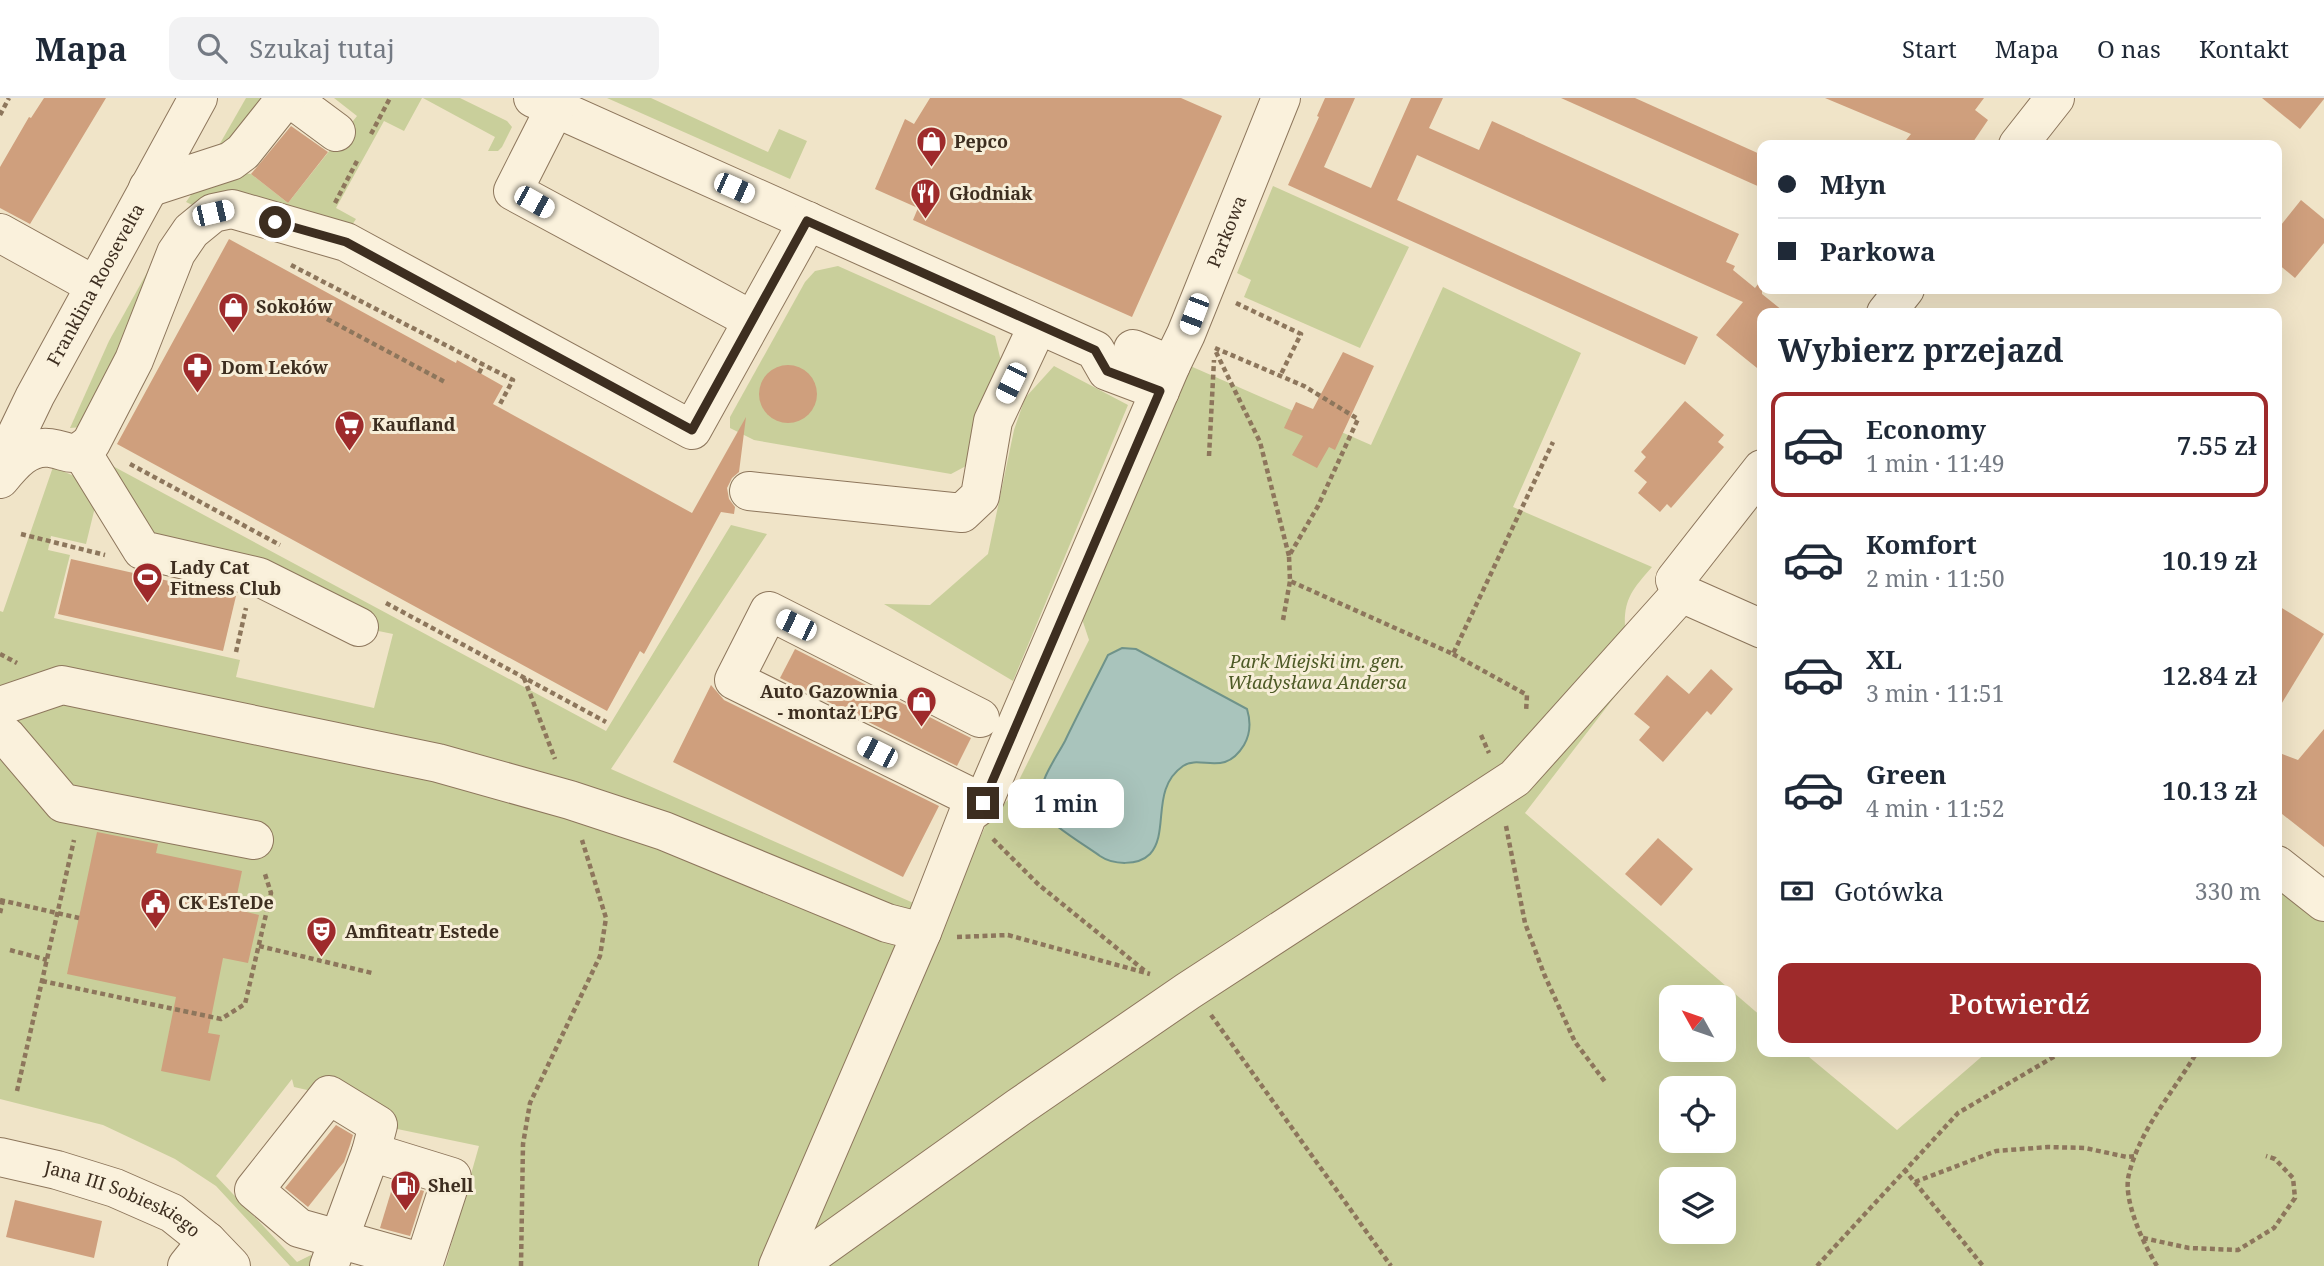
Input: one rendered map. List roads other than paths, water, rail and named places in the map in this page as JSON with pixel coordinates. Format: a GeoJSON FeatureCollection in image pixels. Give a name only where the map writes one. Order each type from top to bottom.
{"type":"FeatureCollection","features":[{"type":"Feature","properties":{"kind":"street","name":"Franklina Roosevelta"},"geometry":{"type":"LineString","coordinates":[[0,477],[9,450],[35,396],[198,98]]}},
{"type":"Feature","properties":{"kind":"street"},"geometry":{"type":"LineString","coordinates":[[148,188],[231,161],[243,152],[288,98],[355,141]]}},
{"type":"Feature","properties":{"kind":"street","name":"Parkowa"},"geometry":{"type":"LineString","coordinates":[[778,1266],[976,808],[1183,359],[1204,287],[1281,98]]}},
{"type":"Feature","properties":{"kind":"street"},"geometry":{"type":"LineString","coordinates":[[2022,140],[2055,98]]}},
{"type":"Feature","properties":{"kind":"street"},"geometry":{"type":"LineString","coordinates":[[752,320],[513,191],[544,103],[1095,350],[1107,371],[1183,359]]}},
{"type":"Feature","properties":{"kind":"street"},"geometry":{"type":"LineString","coordinates":[[0,477],[30,451],[65,449],[91,443],[134,360],[176,253],[191,231],[213,213],[232,209],[346,242],[692,430],[807,221]]}},
{"type":"Feature","properties":{"kind":"street"},"geometry":{"type":"LineString","coordinates":[[0,233],[94,285]]}},
{"type":"Feature","properties":{"kind":"street"},"geometry":{"type":"LineString","coordinates":[[1889,308],[1901,294]]}},
{"type":"Feature","properties":{"kind":"street"},"geometry":{"type":"LineString","coordinates":[[749,491],[962,513],[980,496],[993,421],[1038,324]]}},
{"type":"Feature","properties":{"kind":"street"},"geometry":{"type":"LineString","coordinates":[[1133,349],[1183,359]]}},
{"type":"Feature","properties":{"kind":"street"},"geometry":{"type":"LineString","coordinates":[[35,396],[35,428],[65,449],[142,550],[259,577],[359,627]]}},
{"type":"Feature","properties":{"kind":"street"},"geometry":{"type":"LineString","coordinates":[[796,1266],[1188,991],[1515,778],[1678,586],[1757,477]]}},
{"type":"Feature","properties":{"kind":"street"},"geometry":{"type":"LineString","coordinates":[[1678,586],[1757,626]]}},
{"type":"Feature","properties":{"kind":"street"},"geometry":{"type":"LineString","coordinates":[[976,808],[734,680],[769,611],[980,718]]}},
{"type":"Feature","properties":{"kind":"street"},"geometry":{"type":"LineString","coordinates":[[0,706],[62,685],[438,763],[570,800],[664,831],[887,923],[922,932]]}},
{"type":"Feature","properties":{"kind":"street"},"geometry":{"type":"LineString","coordinates":[[0,734],[6,736],[63,803],[254,840]]}},
{"type":"Feature","properties":{"kind":"street"},"geometry":{"type":"LineString","coordinates":[[2282,869],[2324,902]]}},
{"type":"Feature","properties":{"kind":"street"},"geometry":{"type":"LineString","coordinates":[[334,1252],[371,1152],[378,1125],[329,1095],[254,1190],[299,1228],[334,1252],[424,1264],[452,1177],[371,1152]]}},
{"type":"Feature","properties":{"kind":"street","name":"Jana III Sobieskiego"},"geometry":{"type":"LineString","coordinates":[[0,1157],[57,1170],[115,1188],[172,1213],[208,1258]]}},
{"type":"Feature","properties":{"kind":"water"},"geometry":{"type":"Polygon","coordinates":[[[1122,648],[1136,649],[1247,709],[1250,723],[1244,745],[1229,761],[1190,763],[1173,775],[1163,798],[1156,845],[1145,858],[1125,863],[1105,859],[1062,830],[1045,815],[1040,799],[1046,776],[1108,655],[1122,648]]]}},
{"type":"Feature","properties":{"kind":"place","name":"Pepco"},"geometry":{"type":"Point","coordinates":[931,169]}},
{"type":"Feature","properties":{"kind":"place","name":"Głodniak"},"geometry":{"type":"Point","coordinates":[926,221]}},
{"type":"Feature","properties":{"kind":"place","name":"Sokołów"},"geometry":{"type":"Point","coordinates":[233,334]}},
{"type":"Feature","properties":{"kind":"place","name":"Dom Leków"},"geometry":{"type":"Point","coordinates":[198,395]}},
{"type":"Feature","properties":{"kind":"place","name":"Kaufland"},"geometry":{"type":"Point","coordinates":[349,452]}},
{"type":"Feature","properties":{"kind":"place","name":"Lady Cat Fitness Club"},"geometry":{"type":"Point","coordinates":[147,605]}},
{"type":"Feature","properties":{"kind":"place","name":"Auto Gazownia - montaż LPG"},"geometry":{"type":"Point","coordinates":[921,729]}},
{"type":"Feature","properties":{"kind":"place","name":"CK EsTeDe"},"geometry":{"type":"Point","coordinates":[155,930]}},
{"type":"Feature","properties":{"kind":"place","name":"Amfiteatr Estede"},"geometry":{"type":"Point","coordinates":[322,959]}},
{"type":"Feature","properties":{"kind":"place","name":"Shell"},"geometry":{"type":"Point","coordinates":[405,1213]}},
{"type":"Feature","properties":{"kind":"park label","name":"Park Miejski im. gen. Władysława Andersa"},"geometry":{"type":"Point","coordinates":[1317,672]}}]}
